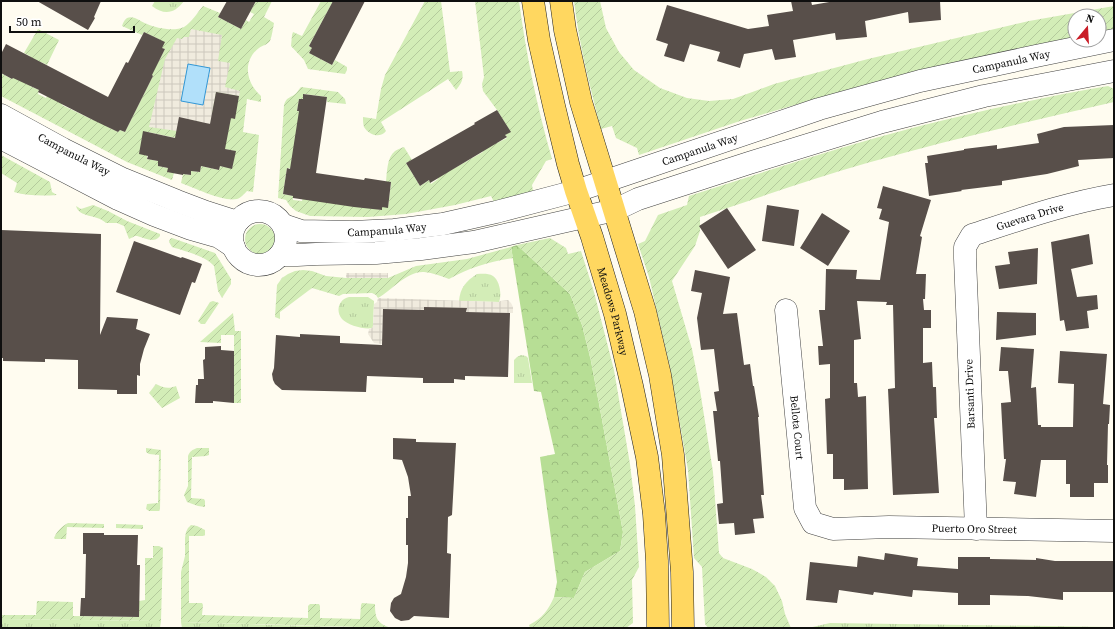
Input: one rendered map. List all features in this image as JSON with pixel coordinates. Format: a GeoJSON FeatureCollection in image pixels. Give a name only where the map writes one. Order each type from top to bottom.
{"type":"FeatureCollection","features":[{"type":"Feature","properties":{"kind":"main road","name":"Meadows Parkway"},"geometry":{"type":"LineString","coordinates":[[533,1],[554,106],[568,164],[576,191],[586,216],[615,314],[647,457],[654,514],[657,561],[658,628]]}},
{"type":"Feature","properties":{"kind":"main road"},"geometry":{"type":"LineString","coordinates":[[561,1],[565,30],[581,102],[645,311],[660,375],[673,455],[682,572],[683,628]]}},
{"type":"Feature","properties":{"kind":"street","name":"Campanula Way"},"geometry":{"type":"LineString","coordinates":[[283,225],[301,231],[353,232],[394,230],[443,224],[576,191],[819,109],[920,82],[1114,40]]}},
{"type":"Feature","properties":{"kind":"street","name":"Campanula Way"},"geometry":{"type":"LineString","coordinates":[[280,255],[297,256],[302,254],[376,253],[474,242],[615,210],[638,199],[882,122],[984,96],[1114,71]]}},
{"type":"Feature","properties":{"kind":"street","name":"Campanula Way"},"geometry":{"type":"LineString","coordinates":[[1,115],[63,149],[123,179],[206,212],[234,221],[239,220]]}},
{"type":"Feature","properties":{"kind":"street","name":"Campanula Way"},"geometry":{"type":"LineString","coordinates":[[1,138],[118,199],[162,218],[218,237],[234,247]]}},
{"type":"Feature","properties":{"kind":"street","name":"Guevara Drive"},"geometry":{"type":"LineString","coordinates":[[965,258],[966,248],[972,235],[1095,198],[1114,195]]}},
{"type":"Feature","properties":{"kind":"street"},"geometry":{"type":"LineString","coordinates":[[254,211],[264,211],[274,215],[283,225],[286,232],[285,247],[275,260],[268,264],[259,265],[249,263],[240,257],[234,247],[232,238],[233,230],[239,220],[246,214],[254,211]]}},
{"type":"Feature","properties":{"kind":"street","name":"Barsanti Drive"},"geometry":{"type":"LineString","coordinates":[[965,258],[976,529]]}},
{"type":"Feature","properties":{"kind":"street","name":"Bellota Court"},"geometry":{"type":"LineString","coordinates":[[786,310],[805,508],[814,523],[833,529]]}},
{"type":"Feature","properties":{"kind":"street","name":"Puerto Oro Street"},"geometry":{"type":"LineString","coordinates":[[833,529],[889,527],[1114,530]]}},
{"type":"Feature","properties":{"kind":"green space"},"geometry":{"type":"Polygon","coordinates":[[[155,1],[184,1],[177,8],[170,12],[165,12],[152,6],[155,1]]]}},
{"type":"Feature","properties":{"kind":"green space"},"geometry":{"type":"Polygon","coordinates":[[[256,1],[272,1],[264,17],[274,23],[270,41],[254,53],[248,65],[249,79],[256,91],[261,96],[261,102],[247,99],[243,132],[259,135],[253,192],[247,191],[237,199],[217,197],[181,183],[183,174],[191,175],[191,171],[200,172],[201,166],[219,170],[220,166],[232,168],[235,151],[196,144],[200,122],[180,118],[176,138],[148,132],[147,159],[158,161],[158,166],[168,168],[174,173],[172,180],[127,162],[1,96],[1,68],[4,70],[2,74],[12,79],[14,76],[19,79],[30,56],[24,53],[38,29],[59,40],[47,65],[41,62],[30,86],[39,90],[38,94],[46,98],[48,94],[63,102],[62,105],[93,120],[95,116],[108,127],[118,132],[120,130],[125,132],[153,76],[148,73],[159,61],[165,49],[162,48],[164,42],[144,32],[142,35],[122,26],[127,18],[135,18],[155,27],[175,29],[184,27],[190,23],[203,6],[220,13],[218,17],[241,29],[246,20],[249,22],[254,14],[250,12],[256,1]]]}},
{"type":"Feature","properties":{"kind":"green space"},"geometry":{"type":"Polygon","coordinates":[[[321,1],[333,1],[309,46],[312,48],[309,53],[332,65],[335,60],[347,67],[345,74],[308,69],[304,60],[291,46],[293,32],[302,36],[321,1]]]}},
{"type":"Feature","properties":{"kind":"green space"},"geometry":{"type":"Polygon","coordinates":[[[425,1],[441,1],[450,72],[462,71],[462,81],[456,90],[448,79],[381,122],[386,131],[384,133],[381,135],[372,134],[364,127],[363,117],[376,119],[385,75],[425,1]]]}},
{"type":"Feature","properties":{"kind":"green space"},"geometry":{"type":"Polygon","coordinates":[[[475,1],[519,1],[532,80],[552,159],[546,161],[532,185],[533,191],[494,202],[491,196],[455,205],[406,214],[368,217],[310,216],[296,211],[286,200],[278,198],[284,105],[287,100],[301,87],[338,92],[345,99],[346,104],[327,102],[327,97],[304,94],[303,99],[299,99],[297,111],[301,112],[295,169],[287,168],[283,194],[293,196],[293,200],[302,201],[303,196],[382,210],[382,207],[388,207],[391,183],[386,182],[387,169],[390,157],[396,150],[404,147],[412,160],[406,163],[420,186],[429,180],[431,184],[438,179],[436,175],[453,169],[483,152],[480,147],[494,139],[497,143],[507,138],[505,135],[510,131],[483,91],[482,84],[484,77],[475,1]]]}},
{"type":"Feature","properties":{"kind":"green space"},"geometry":{"type":"Polygon","coordinates":[[[574,1],[600,1],[606,28],[619,52],[634,70],[660,88],[687,98],[709,101],[733,99],[774,84],[868,59],[1029,21],[1067,14],[1067,39],[853,88],[740,121],[639,155],[637,148],[616,138],[612,126],[601,129],[589,81],[574,1]]]}},
{"type":"Feature","properties":{"kind":"green space"},"geometry":{"type":"Polygon","coordinates":[[[1114,6],[1114,29],[1107,30],[1107,8],[1103,8],[1114,6]]]}},
{"type":"Feature","properties":{"kind":"green space"},"geometry":{"type":"Polygon","coordinates":[[[1108,86],[1114,89],[1114,102],[959,139],[867,163],[804,182],[700,217],[700,231],[695,246],[672,281],[692,349],[700,390],[713,472],[719,553],[723,558],[752,569],[766,577],[775,586],[782,601],[785,614],[791,628],[708,628],[705,624],[702,567],[694,558],[688,470],[670,367],[649,277],[638,244],[645,241],[658,215],[687,205],[689,196],[859,143],[916,127],[988,110],[1108,86]]]}},
{"type":"Feature","properties":{"kind":"green space"},"geometry":{"type":"Polygon","coordinates":[[[1,155],[50,182],[52,192],[57,195],[46,196],[14,192],[17,183],[1,173],[1,155]]]}},
{"type":"Feature","properties":{"kind":"green space"},"geometry":{"type":"Polygon","coordinates":[[[93,205],[160,234],[160,236],[155,240],[137,236],[129,239],[124,226],[117,223],[106,223],[98,218],[84,214],[78,210],[76,206],[81,209],[93,205]]]}},
{"type":"Feature","properties":{"kind":"green space"},"geometry":{"type":"Polygon","coordinates":[[[260,224],[266,225],[274,233],[274,245],[266,253],[260,254],[254,253],[246,245],[245,239],[246,233],[254,225],[260,224]]]}},
{"type":"Feature","properties":{"kind":"green space"},"geometry":{"type":"Polygon","coordinates":[[[172,238],[215,253],[231,279],[231,284],[222,298],[218,291],[214,266],[206,259],[172,247],[169,242],[172,238]]]}},
{"type":"Feature","properties":{"kind":"green space"},"geometry":{"type":"Polygon","coordinates":[[[550,238],[566,248],[568,254],[581,251],[594,292],[614,370],[630,464],[635,506],[639,567],[632,580],[633,623],[626,628],[530,628],[529,625],[538,620],[550,606],[554,597],[574,598],[585,572],[620,551],[623,532],[591,361],[582,325],[570,294],[517,245],[550,238]]]}},
{"type":"Feature","properties":{"kind":"green space"},"geometry":{"type":"Polygon","coordinates":[[[517,245],[570,294],[582,325],[591,361],[623,532],[620,551],[585,572],[574,598],[554,597],[557,582],[540,457],[555,454],[541,392],[534,391],[511,247],[517,245]]]}},
{"type":"Feature","properties":{"kind":"green space"},"geometry":{"type":"Polygon","coordinates":[[[511,247],[513,258],[480,266],[449,279],[431,273],[418,273],[406,278],[378,298],[372,293],[343,294],[339,296],[312,288],[280,312],[280,319],[275,317],[277,285],[282,278],[295,271],[312,271],[326,276],[346,278],[388,278],[416,266],[467,259],[511,247]]]}},
{"type":"Feature","properties":{"kind":"green space"},"geometry":{"type":"Polygon","coordinates":[[[477,274],[489,274],[495,278],[500,288],[499,302],[459,301],[464,285],[477,274]]]}},
{"type":"Feature","properties":{"kind":"green space"},"geometry":{"type":"Polygon","coordinates":[[[349,297],[368,297],[374,301],[372,328],[356,326],[342,319],[339,312],[339,306],[343,300],[349,297]]]}},
{"type":"Feature","properties":{"kind":"green space"},"geometry":{"type":"Polygon","coordinates":[[[213,301],[219,303],[205,324],[201,324],[198,321],[210,302],[213,301]]]}},
{"type":"Feature","properties":{"kind":"green space"},"geometry":{"type":"Polygon","coordinates":[[[233,313],[235,331],[241,331],[241,403],[234,403],[234,335],[221,335],[221,343],[200,342],[233,313]]]}},
{"type":"Feature","properties":{"kind":"green space"},"geometry":{"type":"Polygon","coordinates":[[[521,355],[528,358],[532,383],[514,383],[514,360],[521,355]]]}},
{"type":"Feature","properties":{"kind":"green space"},"geometry":{"type":"Polygon","coordinates":[[[156,384],[166,388],[176,386],[180,398],[162,408],[149,393],[156,384]]]}},
{"type":"Feature","properties":{"kind":"green space"},"geometry":{"type":"Polygon","coordinates":[[[146,448],[161,450],[159,511],[149,511],[146,509],[147,504],[158,503],[159,455],[149,454],[146,452],[146,448]]]}},
{"type":"Feature","properties":{"kind":"green space"},"geometry":{"type":"Polygon","coordinates":[[[197,448],[209,448],[209,455],[192,457],[191,498],[204,499],[205,507],[187,502],[184,495],[188,486],[188,456],[191,451],[197,448]]]}},
{"type":"Feature","properties":{"kind":"green space"},"geometry":{"type":"Polygon","coordinates":[[[68,523],[104,524],[104,528],[67,527],[66,539],[55,539],[54,538],[58,531],[68,523]]]}},
{"type":"Feature","properties":{"kind":"green space"},"geometry":{"type":"Polygon","coordinates":[[[116,524],[143,525],[143,529],[116,528],[116,524]]]}},
{"type":"Feature","properties":{"kind":"green space"},"geometry":{"type":"Polygon","coordinates":[[[191,525],[205,530],[205,535],[203,536],[189,536],[189,603],[202,603],[202,615],[308,618],[308,606],[310,604],[319,604],[320,618],[360,619],[362,603],[375,604],[376,617],[378,620],[383,625],[392,628],[181,622],[181,572],[185,556],[186,532],[191,525]]]}},
{"type":"Feature","properties":{"kind":"green space"},"geometry":{"type":"Polygon","coordinates":[[[153,546],[163,548],[161,621],[1,619],[1,615],[36,615],[37,601],[73,602],[73,616],[139,617],[139,601],[145,600],[145,558],[153,558],[153,546]]]}},
{"type":"Feature","properties":{"kind":"green space"},"geometry":{"type":"Polygon","coordinates":[[[1,619],[161,621],[160,628],[1,628],[1,619]]]}},
{"type":"Feature","properties":{"kind":"green space"},"geometry":{"type":"Polygon","coordinates":[[[181,622],[380,628],[182,628],[181,622]]]}},
{"type":"Feature","properties":{"kind":"green space"},"geometry":{"type":"Polygon","coordinates":[[[830,623],[1114,627],[1114,628],[808,628],[830,623]]]}},
{"type":"Feature","properties":{"kind":"shaded area"},"geometry":{"type":"Polygon","coordinates":[[[191,29],[222,35],[218,61],[230,63],[225,87],[240,91],[239,96],[216,92],[212,114],[215,115],[212,128],[200,122],[180,118],[177,131],[149,127],[165,59],[177,38],[182,39],[184,37],[189,37],[191,29]],[[188,64],[181,100],[210,68],[188,64]]]}},
{"type":"Feature","properties":{"kind":"shaded area"},"geometry":{"type":"Polygon","coordinates":[[[346,273],[388,273],[388,278],[346,278],[346,273]]]}},
{"type":"Feature","properties":{"kind":"shaded area"},"geometry":{"type":"Polygon","coordinates":[[[378,298],[499,302],[508,300],[513,307],[513,313],[466,312],[467,309],[383,309],[382,344],[374,343],[368,334],[369,329],[373,326],[374,304],[377,302],[378,298]]]}},
{"type":"Feature","properties":{"kind":"water"},"geometry":{"type":"Polygon","coordinates":[[[188,64],[210,68],[203,105],[181,101],[188,64]]]}},
{"type":"Feature","properties":{"kind":"building"},"geometry":{"type":"Polygon","coordinates":[[[37,1],[101,1],[94,17],[95,18],[88,30],[37,1]]]}},
{"type":"Feature","properties":{"kind":"building"},"geometry":{"type":"Polygon","coordinates":[[[227,1],[256,1],[241,29],[218,17],[227,1]]]}},
{"type":"Feature","properties":{"kind":"building"},"geometry":{"type":"Polygon","coordinates":[[[333,1],[365,1],[332,65],[309,53],[312,48],[309,46],[333,1]]]}},
{"type":"Feature","properties":{"kind":"building"},"geometry":{"type":"Polygon","coordinates":[[[791,1],[811,1],[812,5],[835,1],[940,1],[941,20],[909,23],[908,12],[865,21],[867,37],[836,40],[835,33],[793,40],[796,57],[775,60],[772,49],[744,54],[740,68],[717,61],[720,52],[690,44],[684,62],[664,56],[668,44],[656,40],[667,5],[748,29],[769,26],[767,15],[793,11],[791,1]]]}},
{"type":"Feature","properties":{"kind":"building"},"geometry":{"type":"Polygon","coordinates":[[[144,32],[165,42],[162,48],[165,49],[125,132],[120,130],[118,132],[38,92],[39,90],[1,73],[1,54],[6,44],[108,97],[126,62],[128,63],[144,32]]]}},
{"type":"Feature","properties":{"kind":"building"},"geometry":{"type":"Polygon","coordinates":[[[216,92],[239,96],[235,119],[231,118],[225,149],[236,151],[232,169],[220,166],[219,170],[201,166],[200,172],[191,171],[191,175],[183,175],[167,172],[168,168],[158,166],[158,161],[147,159],[148,156],[139,154],[143,131],[175,138],[179,117],[210,124],[216,92]]]}},
{"type":"Feature","properties":{"kind":"building"},"geometry":{"type":"Polygon","coordinates":[[[303,94],[327,97],[316,173],[364,180],[365,178],[391,182],[388,208],[382,207],[382,210],[354,207],[293,198],[293,196],[283,194],[287,168],[290,169],[299,111],[297,111],[299,99],[303,99],[303,94]]]}},
{"type":"Feature","properties":{"kind":"building"},"geometry":{"type":"Polygon","coordinates":[[[497,110],[511,132],[505,135],[507,137],[430,183],[429,180],[420,186],[406,163],[497,110]]]}},
{"type":"Feature","properties":{"kind":"building"},"geometry":{"type":"Polygon","coordinates":[[[1114,125],[1114,158],[1078,160],[1079,166],[1047,174],[1002,181],[1002,185],[929,196],[925,163],[928,163],[927,156],[997,145],[997,149],[1039,143],[1037,134],[1064,127],[1114,125]]]}},
{"type":"Feature","properties":{"kind":"building"},"geometry":{"type":"Polygon","coordinates":[[[883,186],[931,200],[920,236],[922,237],[916,274],[926,274],[925,299],[923,299],[924,310],[931,310],[931,328],[923,328],[923,363],[932,362],[933,387],[936,387],[937,418],[934,418],[939,493],[893,495],[888,389],[895,388],[893,305],[886,305],[887,302],[857,301],[861,339],[854,340],[854,383],[857,383],[858,397],[866,396],[868,489],[844,490],[844,479],[833,479],[833,454],[827,454],[825,399],[830,398],[830,364],[819,365],[818,346],[823,346],[819,310],[825,310],[826,269],[857,270],[856,279],[880,280],[889,222],[879,219],[882,209],[877,208],[883,186]]]}},
{"type":"Feature","properties":{"kind":"building"},"geometry":{"type":"Polygon","coordinates":[[[767,205],[799,210],[794,246],[762,241],[767,205]]]}},
{"type":"Feature","properties":{"kind":"building"},"geometry":{"type":"Polygon","coordinates":[[[727,208],[756,250],[728,269],[699,226],[727,208]]]}},
{"type":"Feature","properties":{"kind":"building"},"geometry":{"type":"Polygon","coordinates":[[[822,213],[850,231],[828,266],[800,248],[822,213]]]}},
{"type":"Feature","properties":{"kind":"building"},"geometry":{"type":"Polygon","coordinates":[[[1,230],[101,234],[100,335],[107,317],[138,319],[136,329],[150,334],[140,364],[140,376],[137,375],[137,394],[117,394],[117,390],[78,389],[78,360],[45,359],[45,362],[3,361],[3,358],[1,358],[1,230]]]}},
{"type":"Feature","properties":{"kind":"building"},"geometry":{"type":"Polygon","coordinates":[[[1089,234],[1093,264],[1071,269],[1077,297],[1097,295],[1098,309],[1087,311],[1089,328],[1066,331],[1064,320],[1060,321],[1051,242],[1089,234]]]}},
{"type":"Feature","properties":{"kind":"building"},"geometry":{"type":"Polygon","coordinates":[[[134,241],[202,264],[195,283],[192,282],[180,315],[116,292],[134,241]]]}},
{"type":"Feature","properties":{"kind":"building"},"geometry":{"type":"Polygon","coordinates":[[[1038,248],[1037,284],[999,289],[995,266],[1010,264],[1008,252],[1038,248]]]}},
{"type":"Feature","properties":{"kind":"building"},"geometry":{"type":"Polygon","coordinates":[[[695,270],[730,277],[723,314],[737,313],[744,365],[750,364],[759,417],[764,495],[761,495],[764,518],[753,519],[755,533],[735,535],[734,523],[719,524],[717,504],[723,503],[720,461],[718,461],[713,411],[717,411],[714,392],[719,391],[714,349],[701,350],[697,318],[702,293],[691,291],[695,270]]]}},
{"type":"Feature","properties":{"kind":"building"},"geometry":{"type":"Polygon","coordinates":[[[424,307],[467,308],[466,312],[510,313],[508,377],[465,376],[465,380],[454,379],[454,383],[423,383],[423,378],[367,376],[366,392],[282,390],[273,380],[272,374],[274,368],[276,335],[300,337],[300,334],[340,336],[340,343],[382,345],[383,309],[424,310],[424,307]]]}},
{"type":"Feature","properties":{"kind":"building"},"geometry":{"type":"Polygon","coordinates":[[[997,312],[1036,313],[1036,335],[996,340],[997,312]]]}},
{"type":"Feature","properties":{"kind":"building"},"geometry":{"type":"Polygon","coordinates":[[[221,346],[221,350],[234,351],[234,403],[213,401],[213,403],[195,403],[196,385],[198,385],[198,379],[204,379],[203,360],[205,359],[205,347],[221,346]]]}},
{"type":"Feature","properties":{"kind":"building"},"geometry":{"type":"Polygon","coordinates":[[[1001,347],[1034,349],[1031,388],[1036,387],[1038,425],[1041,425],[1041,427],[1073,427],[1074,384],[1058,383],[1060,351],[1107,354],[1103,404],[1110,405],[1108,424],[1108,483],[1094,483],[1094,497],[1070,497],[1070,484],[1066,484],[1066,460],[1041,460],[1036,497],[1014,494],[1016,482],[1003,481],[1006,459],[1004,459],[1001,403],[1011,402],[1008,371],[999,371],[1001,347]]]}},
{"type":"Feature","properties":{"kind":"building"},"geometry":{"type":"Polygon","coordinates":[[[393,438],[416,439],[416,442],[456,443],[452,515],[448,517],[447,553],[451,554],[449,618],[414,616],[409,620],[401,621],[395,618],[390,611],[391,603],[394,598],[401,594],[406,577],[408,545],[406,545],[406,518],[408,518],[408,496],[411,496],[408,477],[402,460],[393,459],[393,438]]]}},
{"type":"Feature","properties":{"kind":"building"},"geometry":{"type":"Polygon","coordinates":[[[83,533],[104,533],[104,535],[138,535],[137,565],[140,565],[139,617],[80,616],[81,598],[85,598],[86,554],[83,554],[83,533]]]}},
{"type":"Feature","properties":{"kind":"building"},"geometry":{"type":"Polygon","coordinates":[[[885,553],[918,558],[917,566],[958,569],[958,557],[990,557],[990,559],[1036,560],[1036,558],[1055,561],[1114,561],[1114,592],[1063,592],[1063,600],[1028,596],[990,595],[990,605],[958,605],[958,593],[913,590],[912,597],[874,592],[873,595],[839,590],[837,603],[806,600],[810,562],[857,567],[858,556],[884,560],[885,553]]]}}]}
